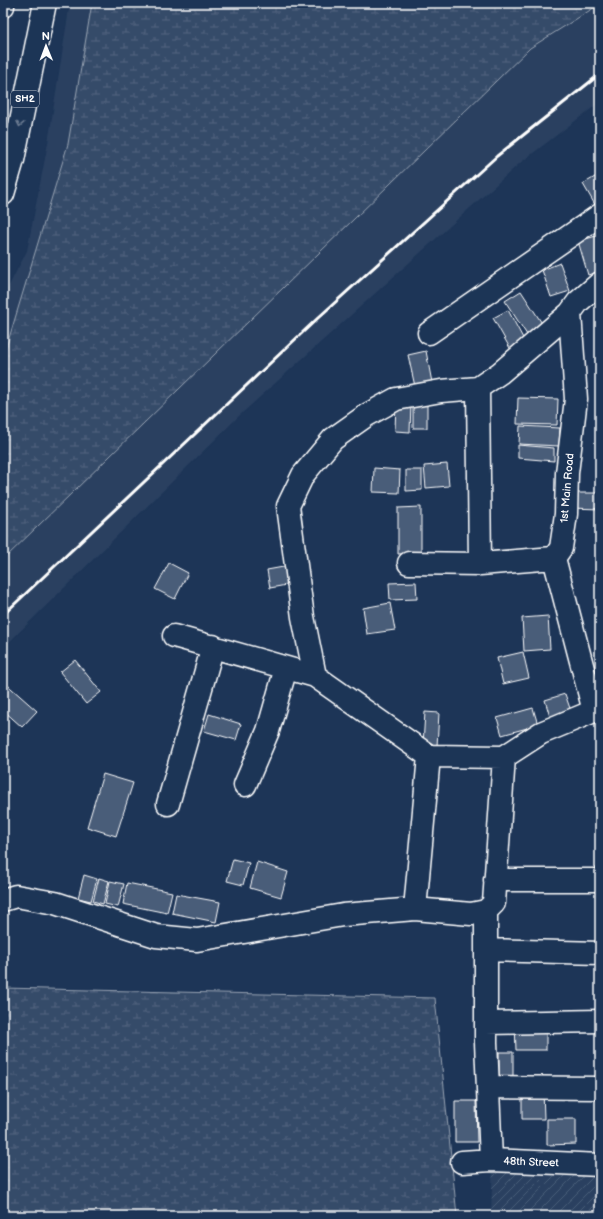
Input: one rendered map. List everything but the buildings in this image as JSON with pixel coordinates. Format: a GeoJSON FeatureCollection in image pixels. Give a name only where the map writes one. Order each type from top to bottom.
{"type":"FeatureCollection","features":[{"type":"Feature","properties":{"kind":"street","name":"SH2"},"geometry":{"type":"LineString","coordinates":[[3,194],[13,160],[45,3]]}},
{"type":"Feature","properties":{"kind":"street"},"geometry":{"type":"LineString","coordinates":[[429,333],[600,215]]}},
{"type":"Feature","properties":{"kind":"street"},"geometry":{"type":"LineString","coordinates":[[315,676],[303,617],[288,506],[303,475],[333,439],[367,415],[396,399],[441,391],[478,388],[500,373],[570,313],[578,302],[600,283]]}},
{"type":"Feature","properties":{"kind":"street","name":"1st Main Road"},"geometry":{"type":"LineString","coordinates":[[554,558],[561,548],[566,514],[567,473],[576,399],[570,313]]}},
{"type":"Feature","properties":{"kind":"street"},"geometry":{"type":"LineString","coordinates":[[478,388],[480,564]]}},
{"type":"Feature","properties":{"kind":"street"},"geometry":{"type":"LineString","coordinates":[[174,636],[315,676],[429,756],[504,757],[541,733],[597,707],[554,558],[480,564],[409,563]]}},
{"type":"Feature","properties":{"kind":"street"},"geometry":{"type":"LineString","coordinates":[[168,804],[212,646]]}},
{"type":"Feature","properties":{"kind":"street"},"geometry":{"type":"LineString","coordinates":[[245,785],[268,731],[286,668]]}},
{"type":"Feature","properties":{"kind":"street"},"geometry":{"type":"LineString","coordinates":[[415,910],[429,756]]}},
{"type":"Feature","properties":{"kind":"street"},"geometry":{"type":"LineString","coordinates":[[3,900],[16,896],[55,903],[156,936],[197,940],[343,915],[415,910],[471,914],[486,911],[494,903],[504,757]]}},
{"type":"Feature","properties":{"kind":"street"},"geometry":{"type":"LineString","coordinates":[[495,880],[600,880]]}},
{"type":"Feature","properties":{"kind":"street"},"geometry":{"type":"LineString","coordinates":[[486,911],[486,1023],[491,1160]]}},
{"type":"Feature","properties":{"kind":"street"},"geometry":{"type":"LineString","coordinates":[[486,950],[600,953]]}},
{"type":"Feature","properties":{"kind":"street"},"geometry":{"type":"LineString","coordinates":[[486,1023],[600,1021]]}},
{"type":"Feature","properties":{"kind":"street"},"geometry":{"type":"LineString","coordinates":[[488,1087],[600,1088]]}},
{"type":"Feature","properties":{"kind":"street","name":"48th Street"},"geometry":{"type":"LineString","coordinates":[[462,1162],[491,1160],[600,1165]]}},
{"type":"Feature","properties":{"kind":"shaded area"},"geometry":{"type":"Polygon","coordinates":[[[70,3],[600,3],[600,102],[520,163],[241,414],[3,648],[3,297],[27,251],[48,143],[70,3]]]}},
{"type":"Feature","properties":{"kind":"shaded area"},"geometry":{"type":"Polygon","coordinates":[[[600,1162],[600,1216],[491,1216],[493,1163],[600,1162]]]}},
{"type":"Feature","properties":{"kind":"green space"},"geometry":{"type":"Polygon","coordinates":[[[92,3],[600,4],[530,48],[3,560],[3,358],[68,144],[92,3]]]}},
{"type":"Feature","properties":{"kind":"green space"},"geometry":{"type":"Polygon","coordinates":[[[3,988],[435,998],[457,1216],[3,1216],[3,988]]]}},
{"type":"Feature","properties":{"kind":"railway"},"geometry":{"type":"LineString","coordinates":[[3,615],[319,317],[497,156],[600,74]]}}]}
